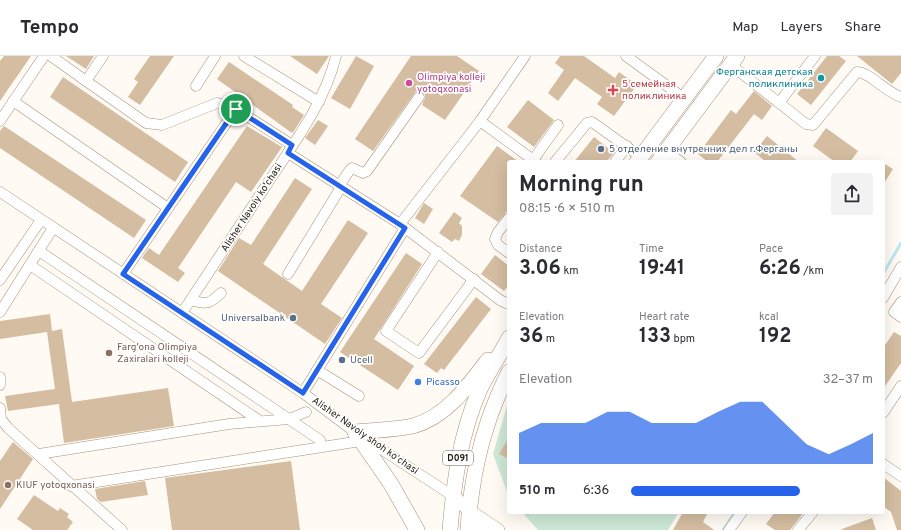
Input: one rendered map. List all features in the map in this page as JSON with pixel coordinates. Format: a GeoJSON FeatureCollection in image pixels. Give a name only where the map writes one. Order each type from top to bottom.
{"type":"FeatureCollection","features":[{"type":"Feature","properties":{"kind":"highway"},"geometry":{"type":"LineString","coordinates":[[639,159],[716,56]]}},
{"type":"Feature","properties":{"kind":"highway"},"geometry":{"type":"LineString","coordinates":[[662,156],[734,60]]}},
{"type":"Feature","properties":{"kind":"highway"},"geometry":{"type":"LineString","coordinates":[[417,530],[391,484],[358,436],[414,425],[432,417],[466,388],[507,337]]}},
{"type":"Feature","properties":{"kind":"highway","name":"D091"},"geometry":{"type":"LineString","coordinates":[[450,530],[453,496],[463,438],[480,389],[507,342]]}},
{"type":"Feature","properties":{"kind":"highway","name":"D091"},"geometry":{"type":"LineString","coordinates":[[468,530],[469,510],[474,477],[481,445],[497,395],[507,376]]}},
{"type":"Feature","properties":{"kind":"main road","name":"Alisher Navoiy shoh koʻchasi"},"geometry":{"type":"LineString","coordinates":[[453,496],[469,510],[482,530]]}},
{"type":"Feature","properties":{"kind":"main road"},"geometry":{"type":"LineString","coordinates":[[469,510],[498,530]]}},
{"type":"Feature","properties":{"kind":"street"},"geometry":{"type":"LineString","coordinates":[[0,121],[44,56]]}},
{"type":"Feature","properties":{"kind":"street"},"geometry":{"type":"LineString","coordinates":[[51,56],[146,123],[162,126],[217,103],[236,109],[340,186],[403,226],[500,300],[507,303]]}},
{"type":"Feature","properties":{"kind":"street"},"geometry":{"type":"LineString","coordinates":[[86,81],[103,56]]}},
{"type":"Feature","properties":{"kind":"street"},"geometry":{"type":"LineString","coordinates":[[196,86],[215,56]]}},
{"type":"Feature","properties":{"kind":"street"},"geometry":{"type":"LineString","coordinates":[[244,56],[318,102]]}},
{"type":"Feature","properties":{"kind":"street","name":"Alisher Navoiy ko'chasi"},"geometry":{"type":"LineString","coordinates":[[182,313],[290,149],[318,102],[329,78],[336,56]]}},
{"type":"Feature","properties":{"kind":"street"},"geometry":{"type":"LineString","coordinates":[[303,393],[403,226],[525,56]]}},
{"type":"Feature","properties":{"kind":"street"},"geometry":{"type":"LineString","coordinates":[[626,56],[685,99]]}},
{"type":"Feature","properties":{"kind":"street"},"geometry":{"type":"LineString","coordinates":[[779,103],[815,56]]}},
{"type":"Feature","properties":{"kind":"street"},"geometry":{"type":"LineString","coordinates":[[734,60],[779,103],[806,124],[813,126],[857,72],[863,72],[891,94],[901,97]]}},
{"type":"Feature","properties":{"kind":"street"},"geometry":{"type":"LineString","coordinates":[[288,274],[348,171],[352,168],[363,173],[367,170],[420,97]]}},
{"type":"Feature","properties":{"kind":"street"},"geometry":{"type":"LineString","coordinates":[[13,101],[168,208]]}},
{"type":"Feature","properties":{"kind":"street"},"geometry":{"type":"LineString","coordinates":[[123,274],[236,109]]}},
{"type":"Feature","properties":{"kind":"street"},"geometry":{"type":"LineString","coordinates":[[480,120],[534,160]]}},
{"type":"Feature","properties":{"kind":"street"},"geometry":{"type":"LineString","coordinates":[[557,160],[587,123],[592,122],[627,146],[639,159]]}},
{"type":"Feature","properties":{"kind":"street"},"geometry":{"type":"LineString","coordinates":[[536,160],[558,125]]}},
{"type":"Feature","properties":{"kind":"street"},"geometry":{"type":"LineString","coordinates":[[616,160],[627,146]]}},
{"type":"Feature","properties":{"kind":"street"},"geometry":{"type":"LineString","coordinates":[[662,156],[675,160]]}},
{"type":"Feature","properties":{"kind":"street","name":"Alisher Navoiy shoh koʻchasi"},"geometry":{"type":"LineString","coordinates":[[0,192],[303,393],[358,436],[453,496]]}},
{"type":"Feature","properties":{"kind":"street"},"geometry":{"type":"LineString","coordinates":[[0,280],[41,220]]}},
{"type":"Feature","properties":{"kind":"street"},"geometry":{"type":"LineString","coordinates":[[507,221],[498,232],[495,239],[498,245],[507,252]]}},
{"type":"Feature","properties":{"kind":"street"},"geometry":{"type":"LineString","coordinates":[[0,312],[53,228]]}},
{"type":"Feature","properties":{"kind":"street"},"geometry":{"type":"LineString","coordinates":[[39,251],[320,440]]}},
{"type":"Feature","properties":{"kind":"street"},"geometry":{"type":"LineString","coordinates":[[438,252],[386,331],[418,353],[474,279]]}},
{"type":"Feature","properties":{"kind":"street"},"geometry":{"type":"LineString","coordinates":[[885,288],[901,260]]}},
{"type":"Feature","properties":{"kind":"street"},"geometry":{"type":"LineString","coordinates":[[30,265],[260,421]]}},
{"type":"Feature","properties":{"kind":"street"},"geometry":{"type":"LineString","coordinates":[[885,295],[901,267]]}},
{"type":"Feature","properties":{"kind":"street"},"geometry":{"type":"LineString","coordinates":[[191,300],[204,304],[213,301],[221,293]]}},
{"type":"Feature","properties":{"kind":"street"},"geometry":{"type":"LineString","coordinates":[[901,302],[894,312],[901,317]]}},
{"type":"Feature","properties":{"kind":"street"},"geometry":{"type":"LineString","coordinates":[[145,343],[156,330]]}},
{"type":"Feature","properties":{"kind":"street"},"geometry":{"type":"LineString","coordinates":[[317,370],[359,396]]}},
{"type":"Feature","properties":{"kind":"street"},"geometry":{"type":"LineString","coordinates":[[0,377],[0,385]]}},
{"type":"Feature","properties":{"kind":"street"},"geometry":{"type":"LineString","coordinates":[[885,410],[901,386]]}},
{"type":"Feature","properties":{"kind":"street"},"geometry":{"type":"LineString","coordinates":[[0,408],[1,419],[8,428],[39,454],[71,486],[122,530]]}},
{"type":"Feature","properties":{"kind":"street"},"geometry":{"type":"LineString","coordinates":[[39,454],[229,424],[288,419],[306,412]]}},
{"type":"Feature","properties":{"kind":"street"},"geometry":{"type":"LineString","coordinates":[[71,486],[358,436]]}},
{"type":"Feature","properties":{"kind":"street"},"geometry":{"type":"LineString","coordinates":[[885,465],[901,476]]}},
{"type":"Feature","properties":{"kind":"street"},"geometry":{"type":"LineString","coordinates":[[730,530],[741,514]]}},
{"type":"Feature","properties":{"kind":"street"},"geometry":{"type":"LineString","coordinates":[[734,530],[745,514]]}},
{"type":"Feature","properties":{"kind":"street"},"geometry":{"type":"LineString","coordinates":[[798,530],[811,514]]}},
{"type":"Feature","properties":{"kind":"green space"},"geometry":{"type":"Polygon","coordinates":[[[507,406],[507,492],[493,454],[507,406]]]}},
{"type":"Feature","properties":{"kind":"green space"},"geometry":{"type":"Polygon","coordinates":[[[524,514],[678,514],[668,530],[538,530],[524,514]]]}},
{"type":"Feature","properties":{"kind":"building"},"geometry":{"type":"Polygon","coordinates":[[[4,56],[31,56],[0,101],[0,61],[4,56]]]}},
{"type":"Feature","properties":{"kind":"building"},"geometry":{"type":"Polygon","coordinates":[[[66,56],[94,56],[86,69],[66,56]]]}},
{"type":"Feature","properties":{"kind":"building"},"geometry":{"type":"Polygon","coordinates":[[[150,56],[174,56],[140,105],[128,97],[138,82],[134,79],[150,56]]]}},
{"type":"Feature","properties":{"kind":"building"},"geometry":{"type":"Polygon","coordinates":[[[290,56],[329,56],[317,74],[290,56]]]}},
{"type":"Feature","properties":{"kind":"building"},"geometry":{"type":"Polygon","coordinates":[[[356,56],[374,66],[350,109],[331,98],[356,56]]]}},
{"type":"Feature","properties":{"kind":"building"},"geometry":{"type":"Polygon","coordinates":[[[411,56],[457,56],[479,71],[445,120],[422,105],[425,95],[422,92],[416,91],[373,151],[355,139],[411,56]]]}},
{"type":"Feature","properties":{"kind":"building"},"geometry":{"type":"Polygon","coordinates":[[[560,56],[584,56],[615,78],[619,72],[637,85],[614,116],[597,104],[602,97],[575,78],[558,101],[548,93],[564,70],[555,63],[560,56]]]}},
{"type":"Feature","properties":{"kind":"building","name":"Ферганская детская поликлиника"},"geometry":{"type":"Polygon","coordinates":[[[827,56],[839,56],[846,61],[811,105],[797,94],[827,56]]]}},
{"type":"Feature","properties":{"kind":"building"},"geometry":{"type":"Polygon","coordinates":[[[857,56],[901,56],[901,73],[892,84],[857,56]]]}},
{"type":"Feature","properties":{"kind":"building"},"geometry":{"type":"Polygon","coordinates":[[[229,62],[293,105],[292,107],[304,115],[292,133],[217,79],[229,62]]]}},
{"type":"Feature","properties":{"kind":"building"},"geometry":{"type":"Polygon","coordinates":[[[63,77],[188,162],[175,182],[50,97],[63,77]]]}},
{"type":"Feature","properties":{"kind":"building"},"geometry":{"type":"Polygon","coordinates":[[[754,91],[772,106],[762,120],[754,114],[719,160],[706,160],[698,154],[731,110],[736,114],[754,91]]]}},
{"type":"Feature","properties":{"kind":"building"},"geometry":{"type":"Polygon","coordinates":[[[528,100],[554,120],[534,147],[507,127],[528,100]]]}},
{"type":"Feature","properties":{"kind":"building"},"geometry":{"type":"Polygon","coordinates":[[[318,120],[328,126],[315,145],[305,138],[318,120]]]}},
{"type":"Feature","properties":{"kind":"building"},"geometry":{"type":"Polygon","coordinates":[[[4,126],[146,220],[134,238],[0,148],[0,131],[4,126]]]}},
{"type":"Feature","properties":{"kind":"building"},"geometry":{"type":"Polygon","coordinates":[[[247,126],[282,147],[251,192],[236,182],[178,268],[185,273],[178,282],[142,258],[149,248],[159,255],[247,126]]]}},
{"type":"Feature","properties":{"kind":"building"},"geometry":{"type":"Polygon","coordinates":[[[826,128],[858,151],[851,160],[832,160],[813,146],[826,128]]]}},
{"type":"Feature","properties":{"kind":"building"},"geometry":{"type":"Polygon","coordinates":[[[767,136],[797,160],[764,160],[754,152],[767,136]]]}},
{"type":"Feature","properties":{"kind":"building"},"geometry":{"type":"Polygon","coordinates":[[[594,137],[614,153],[608,160],[576,160],[594,137]]]}},
{"type":"Feature","properties":{"kind":"building"},"geometry":{"type":"Polygon","coordinates":[[[497,146],[516,160],[507,160],[507,211],[498,222],[460,196],[497,146]]]}},
{"type":"Feature","properties":{"kind":"building"},"geometry":{"type":"Polygon","coordinates":[[[885,164],[893,169],[885,182],[885,164]]]}},
{"type":"Feature","properties":{"kind":"building"},"geometry":{"type":"Polygon","coordinates":[[[295,178],[312,189],[263,264],[302,291],[348,220],[368,233],[321,304],[342,318],[325,344],[218,271],[239,238],[251,245],[295,178]]]}},
{"type":"Feature","properties":{"kind":"building"},"geometry":{"type":"Polygon","coordinates":[[[424,203],[433,209],[424,224],[415,218],[424,203]]]}},
{"type":"Feature","properties":{"kind":"building"},"geometry":{"type":"Polygon","coordinates":[[[454,212],[462,218],[459,223],[462,226],[462,235],[459,241],[455,239],[452,242],[439,233],[454,212]]]}},
{"type":"Feature","properties":{"kind":"building"},"geometry":{"type":"Polygon","coordinates":[[[406,253],[422,264],[374,339],[414,366],[398,390],[340,352],[406,253]]]}},
{"type":"Feature","properties":{"kind":"building"},"geometry":{"type":"Polygon","coordinates":[[[495,255],[507,264],[507,287],[504,291],[481,274],[495,255]]]}},
{"type":"Feature","properties":{"kind":"building"},"geometry":{"type":"Polygon","coordinates":[[[476,297],[491,309],[444,370],[441,368],[437,373],[424,364],[476,297]]]}},
{"type":"Feature","properties":{"kind":"building"},"geometry":{"type":"Polygon","coordinates":[[[50,314],[52,331],[62,329],[72,402],[168,388],[174,426],[64,443],[59,404],[8,411],[5,396],[55,389],[47,332],[0,339],[0,321],[50,314]]]}},
{"type":"Feature","properties":{"kind":"building"},"geometry":{"type":"Polygon","coordinates":[[[894,332],[901,336],[901,363],[885,386],[885,345],[894,332]]]}},
{"type":"Feature","properties":{"kind":"building"},"geometry":{"type":"Polygon","coordinates":[[[507,440],[507,458],[499,454],[507,440]]]}},
{"type":"Feature","properties":{"kind":"building","name":"KIUF yotoqxonasi"},"geometry":{"type":"Polygon","coordinates":[[[13,442],[33,459],[0,509],[0,461],[13,442]]]}},
{"type":"Feature","properties":{"kind":"building"},"geometry":{"type":"Polygon","coordinates":[[[291,461],[300,530],[172,530],[165,478],[291,461]]]}},
{"type":"Feature","properties":{"kind":"building"},"geometry":{"type":"Polygon","coordinates":[[[885,479],[901,491],[901,530],[897,530],[891,512],[885,508],[885,479]]]}},
{"type":"Feature","properties":{"kind":"building"},"geometry":{"type":"Polygon","coordinates":[[[145,481],[148,495],[101,502],[97,499],[95,489],[145,481]]]}},
{"type":"Feature","properties":{"kind":"building"},"geometry":{"type":"Polygon","coordinates":[[[34,495],[58,511],[60,508],[69,514],[67,517],[73,522],[67,530],[33,530],[17,519],[34,495]]]}},
{"type":"Feature","properties":{"kind":"building"},"geometry":{"type":"Polygon","coordinates":[[[682,514],[707,514],[703,522],[714,530],[673,530],[682,514]]]}},
{"type":"Feature","properties":{"kind":"building"},"geometry":{"type":"Polygon","coordinates":[[[774,514],[802,514],[790,530],[775,530],[766,524],[774,514]]]}},
{"type":"Feature","properties":{"kind":"building"},"geometry":{"type":"Polygon","coordinates":[[[872,518],[876,530],[842,530],[842,529],[872,518]]]}},
{"type":"Feature","properties":{"kind":"waterway"},"geometry":{"type":"LineString","coordinates":[[885,271],[901,243]]}},
{"type":"Feature","properties":{"kind":"waterway"},"geometry":{"type":"LineString","coordinates":[[723,530],[734,514]]}},
{"type":"Feature","properties":{"kind":"place","name":"Ферганская детская поликлиника"},"geometry":{"type":"Point","coordinates":[821,78]}},
{"type":"Feature","properties":{"kind":"place","name":"Olimpiya kolleji yotoqxonasi"},"geometry":{"type":"Point","coordinates":[409,83]}},
{"type":"Feature","properties":{"kind":"place","name":"5 семейная поликлиника"},"geometry":{"type":"Point","coordinates":[613,90]}},
{"type":"Feature","properties":{"kind":"place","name":"5 отделение внутренних дел г.Ферганы"},"geometry":{"type":"Point","coordinates":[601,149]}},
{"type":"Feature","properties":{"kind":"place","name":"Universalbank"},"geometry":{"type":"Point","coordinates":[293,318]}},
{"type":"Feature","properties":{"kind":"place","name":"Farg'ona Olimpiya Zaxiralari kolleji"},"geometry":{"type":"Point","coordinates":[109,353]}},
{"type":"Feature","properties":{"kind":"place","name":"Ucell"},"geometry":{"type":"Point","coordinates":[342,360]}},
{"type":"Feature","properties":{"kind":"place","name":"Picasso"},"geometry":{"type":"Point","coordinates":[418,382]}},
{"type":"Feature","properties":{"kind":"place","name":"KIUF yotoqxonasi"},"geometry":{"type":"Point","coordinates":[8,485]}},
{"type":"Feature","properties":{"kind":"route"},"geometry":{"type":"LineString","coordinates":[[236,109],[292,145],[288,153],[405,228],[303,393],[123,274],[236,109]]}}]}
